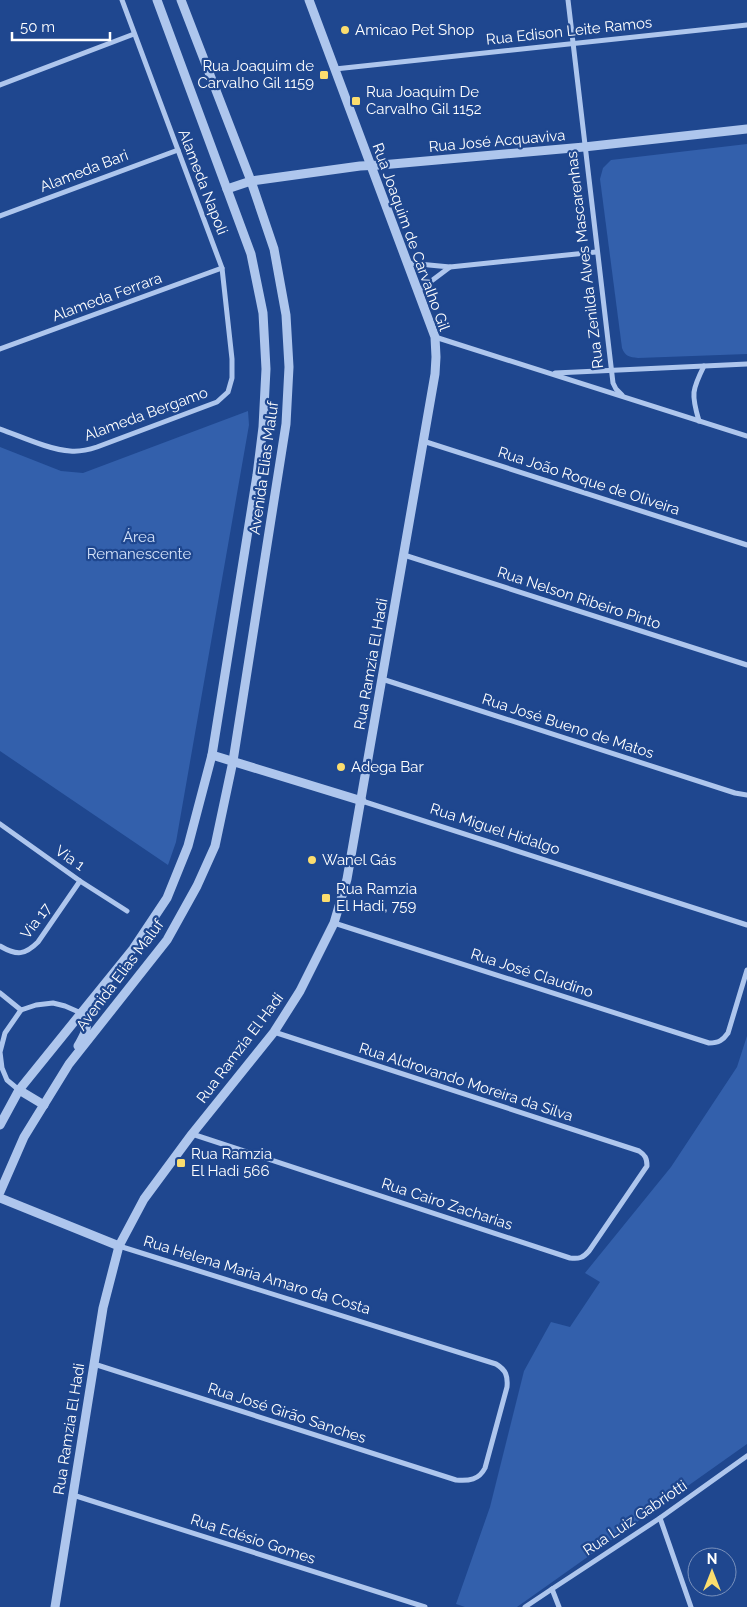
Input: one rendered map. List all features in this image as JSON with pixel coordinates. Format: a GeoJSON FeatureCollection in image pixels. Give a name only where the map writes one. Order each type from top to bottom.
{"type":"FeatureCollection","features":[{"type":"Feature","properties":{"kind":"street","name":"Alameda Napoli"},"geometry":{"type":"LineString","coordinates":[[122,0],[222,268],[232,359],[232,378]]}},
{"type":"Feature","properties":{"kind":"street","name":"Avenida Elias Maluf"},"geometry":{"type":"LineString","coordinates":[[0,1125],[19,1090],[132,949],[167,898],[188,846],[212,755],[257,475],[263,427],[266,369],[263,313],[251,254],[157,0]]}},
{"type":"Feature","properties":{"kind":"street","name":"Avenida Elias Maluf"},"geometry":{"type":"LineString","coordinates":[[0,1192],[24,1137],[69,1064],[167,940],[193,894],[214,846],[233,761],[286,424],[289,367],[286,315],[274,249],[181,0]]}},
{"type":"Feature","properties":{"kind":"street","name":"Rua Joaquim de Carvalho Gil"},"geometry":{"type":"LineString","coordinates":[[309,0],[435,337],[435,374],[414,490]]}},
{"type":"Feature","properties":{"kind":"street","name":"Rua Zenilda Alves Mascarenhas"},"geometry":{"type":"LineString","coordinates":[[568,0],[611,369],[613,383],[622,396]]}},
{"type":"Feature","properties":{"kind":"street","name":"Rua Edison Leite Ramos"},"geometry":{"type":"LineString","coordinates":[[335,69],[747,25]]}},
{"type":"Feature","properties":{"kind":"street"},"geometry":{"type":"LineString","coordinates":[[0,85],[134,34]]}},
{"type":"Feature","properties":{"kind":"street","name":"Rua José Acquaviva"},"geometry":{"type":"LineString","coordinates":[[250,181],[360,166],[584,147],[747,129]]}},
{"type":"Feature","properties":{"kind":"street","name":"Alameda Bari"},"geometry":{"type":"LineString","coordinates":[[0,216],[178,150]]}},
{"type":"Feature","properties":{"kind":"street"},"geometry":{"type":"LineString","coordinates":[[227,189],[250,181]]}},
{"type":"Feature","properties":{"kind":"street"},"geometry":{"type":"LineString","coordinates":[[408,263],[450,267],[596,252]]}},
{"type":"Feature","properties":{"kind":"street"},"geometry":{"type":"LineString","coordinates":[[418,291],[450,267]]}},
{"type":"Feature","properties":{"kind":"street","name":"Alameda Ferrara"},"geometry":{"type":"LineString","coordinates":[[0,349],[222,268]]}},
{"type":"Feature","properties":{"kind":"street"},"geometry":{"type":"LineString","coordinates":[[435,337],[747,436]]}},
{"type":"Feature","properties":{"kind":"street"},"geometry":{"type":"LineString","coordinates":[[551,373],[747,364]]}},
{"type":"Feature","properties":{"kind":"street"},"geometry":{"type":"LineString","coordinates":[[699,421],[693,390],[704,366]]}},
{"type":"Feature","properties":{"kind":"street","name":"Alameda Bergamo"},"geometry":{"type":"LineString","coordinates":[[0,429],[58,449],[84,451],[217,402],[228,392],[232,378]]}},
{"type":"Feature","properties":{"kind":"street","name":"Rua João Roque de Oliveira"},"geometry":{"type":"LineString","coordinates":[[423,441],[747,545]]}},
{"type":"Feature","properties":{"kind":"street","name":"Rua Ramzia El Hadi"},"geometry":{"type":"LineString","coordinates":[[55,1607],[103,1308],[119,1246],[144,1198],[192,1134],[274,1032],[300,991],[334,923],[347,880],[362,801],[414,490]]}},
{"type":"Feature","properties":{"kind":"street","name":"Rua Nelson Ribeiro Pinto"},"geometry":{"type":"LineString","coordinates":[[404,555],[747,665]]}},
{"type":"Feature","properties":{"kind":"street","name":"Rua José Bueno de Matos"},"geometry":{"type":"LineString","coordinates":[[382,679],[735,793],[747,795]]}},
{"type":"Feature","properties":{"kind":"street"},"geometry":{"type":"LineString","coordinates":[[212,755],[233,761]]}},
{"type":"Feature","properties":{"kind":"street","name":"Rua Miguel Hidalgo"},"geometry":{"type":"LineString","coordinates":[[233,761],[747,925]]}},
{"type":"Feature","properties":{"kind":"street","name":"Via 1"},"geometry":{"type":"LineString","coordinates":[[0,824],[127,912]]}},
{"type":"Feature","properties":{"kind":"street","name":"Via 17"},"geometry":{"type":"LineString","coordinates":[[0,946],[10,952],[21,953],[30,950],[38,942],[80,880]]}},
{"type":"Feature","properties":{"kind":"street","name":"Rua José Claudino"},"geometry":{"type":"LineString","coordinates":[[334,923],[709,1044],[717,1043],[728,1032],[747,970]]}},
{"type":"Feature","properties":{"kind":"street"},"geometry":{"type":"LineString","coordinates":[[0,993],[21,1010]]}},
{"type":"Feature","properties":{"kind":"street"},"geometry":{"type":"LineString","coordinates":[[44,1105],[19,1090],[7,1080],[2,1068],[0,1052],[2,1031],[21,1010],[36,1005],[53,1003],[81,1013],[87,1021],[87,1026],[69,1064]]}},
{"type":"Feature","properties":{"kind":"street","name":"Rua Aldrovando Moreira da Silva"},"geometry":{"type":"LineString","coordinates":[[274,1032],[638,1151],[647,1160]]}},
{"type":"Feature","properties":{"kind":"street","name":"Rua Cairo Zacharias"},"geometry":{"type":"LineString","coordinates":[[192,1134],[560,1255],[576,1258],[582,1258],[589,1251],[644,1171],[647,1166],[647,1160]]}},
{"type":"Feature","properties":{"kind":"street","name":"Rua Helena Maria Amaro da Costa"},"geometry":{"type":"LineString","coordinates":[[0,1198],[119,1246],[496,1364],[503,1368],[508,1380],[507,1387],[485,1468],[482,1475],[474,1480]]}},
{"type":"Feature","properties":{"kind":"street","name":"Rua José Girão Sanches"},"geometry":{"type":"LineString","coordinates":[[94,1364],[456,1480],[474,1480]]}},
{"type":"Feature","properties":{"kind":"street","name":"Rua Luiz Gabriotti"},"geometry":{"type":"LineString","coordinates":[[525,1607],[660,1518],[747,1456]]}},
{"type":"Feature","properties":{"kind":"street","name":"Rua Edésio Gomes"},"geometry":{"type":"LineString","coordinates":[[72,1495],[425,1607]]}},
{"type":"Feature","properties":{"kind":"street"},"geometry":{"type":"LineString","coordinates":[[660,1518],[691,1607]]}},
{"type":"Feature","properties":{"kind":"street"},"geometry":{"type":"LineString","coordinates":[[552,1589],[559,1607]]}},
{"type":"Feature","properties":{"kind":"green space"},"geometry":{"type":"Polygon","coordinates":[[[747,144],[747,354],[638,358],[628,356],[622,348],[600,179],[603,168],[611,160],[747,144]]]}},
{"type":"Feature","properties":{"kind":"green space","name":"Área Remanescente"},"geometry":{"type":"Polygon","coordinates":[[[248,411],[249,425],[176,842],[168,865],[0,751],[0,447],[61,471],[83,473],[248,411]]]}},
{"type":"Feature","properties":{"kind":"green space"},"geometry":{"type":"Polygon","coordinates":[[[747,1036],[747,1444],[517,1607],[465,1607],[456,1604],[490,1507],[524,1371],[551,1322],[570,1327],[600,1282],[585,1273],[671,1167],[737,1067],[747,1036]]]}},
{"type":"Feature","properties":{"kind":"place","name":"Amicao Pet Shop"},"geometry":{"type":"Point","coordinates":[345,30]}},
{"type":"Feature","properties":{"kind":"place","name":"Rua Joaquim de Carvalho Gil 1159"},"geometry":{"type":"Point","coordinates":[324,75]}},
{"type":"Feature","properties":{"kind":"place","name":"Rua Joaquim De Carvalho Gil 1152"},"geometry":{"type":"Point","coordinates":[356,101]}},
{"type":"Feature","properties":{"kind":"place","name":"Adega Bar"},"geometry":{"type":"Point","coordinates":[341,767]}},
{"type":"Feature","properties":{"kind":"place","name":"Wanel Gás"},"geometry":{"type":"Point","coordinates":[312,860]}},
{"type":"Feature","properties":{"kind":"place","name":"Rua Ramzia El Hadi, 759"},"geometry":{"type":"Point","coordinates":[326,898]}},
{"type":"Feature","properties":{"kind":"place","name":"Rua Ramzia El Hadi 566"},"geometry":{"type":"Point","coordinates":[181,1163]}}]}
